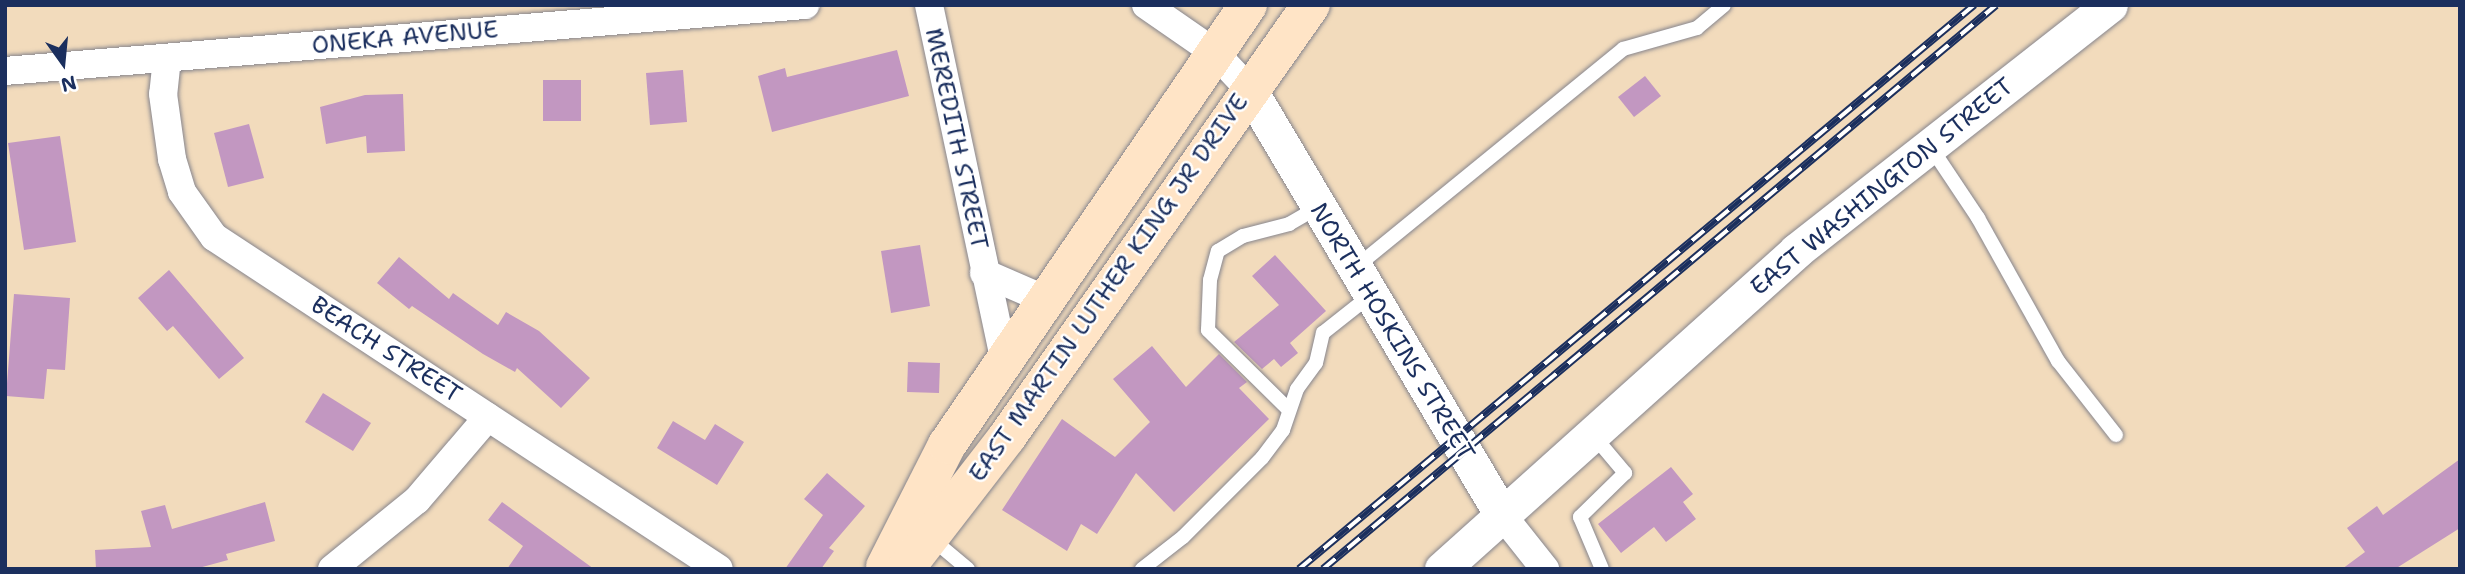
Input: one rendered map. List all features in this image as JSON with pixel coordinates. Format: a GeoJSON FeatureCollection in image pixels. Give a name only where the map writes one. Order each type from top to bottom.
{"type":"FeatureCollection","features":[{"type":"Feature","properties":{"kind":"main road","name":"EAST MARTIN LUTHER KING JR DRIVE"},"geometry":{"type":"LineString","coordinates":[[884,569],[947,445],[1248,5]]}},
{"type":"Feature","properties":{"kind":"main road","name":"EAST MARTIN LUTHER KING JR DRIVE"},"geometry":{"type":"LineString","coordinates":[[905,569],[1007,437],[1311,5]]}},
{"type":"Feature","properties":{"kind":"street","name":"ONEKA AVENUE"},"geometry":{"type":"LineString","coordinates":[[5,71],[805,5]]}},
{"type":"Feature","properties":{"kind":"street","name":"MEREDITH STREET"},"geometry":{"type":"LineString","coordinates":[[929,5],[1004,358]]}},
{"type":"Feature","properties":{"kind":"street"},"geometry":{"type":"LineString","coordinates":[[1146,5],[1214,51],[1250,89]]}},
{"type":"Feature","properties":{"kind":"street","name":"EAST WASHINGTON STREET"},"geometry":{"type":"LineString","coordinates":[[1442,569],[1796,251],[2110,5]]}},
{"type":"Feature","properties":{"kind":"street","name":"BEACH STREET"},"geometry":{"type":"LineString","coordinates":[[167,58],[163,94],[172,159],[182,191],[214,237],[719,569]]}},
{"type":"Feature","properties":{"kind":"street","name":"NORTH HOSKINS STREET"},"geometry":{"type":"LineString","coordinates":[[1250,89],[1317,208],[1364,281],[1503,516],[1545,569]]}},
{"type":"Feature","properties":{"kind":"street","name":"MEREDITH STREET"},"geometry":{"type":"LineString","coordinates":[[984,273],[1046,300]]}},
{"type":"Feature","properties":{"kind":"street"},"geometry":{"type":"LineString","coordinates":[[332,569],[417,500],[488,417]]}},
{"type":"Feature","properties":{"kind":"lane"},"geometry":{"type":"LineString","coordinates":[[1142,569],[1182,537],[1262,458],[1283,430],[1297,389],[1316,363],[1323,333],[1364,281],[1623,49],[1697,28],[1724,5]]}},
{"type":"Feature","properties":{"kind":"lane"},"geometry":{"type":"LineString","coordinates":[[1930,146],[1978,218],[2058,361],[2116,435]]}},
{"type":"Feature","properties":{"kind":"lane"},"geometry":{"type":"LineString","coordinates":[[1289,410],[1208,331],[1210,280],[1217,251],[1243,236],[1289,225],[1317,208]]}},
{"type":"Feature","properties":{"kind":"lane"},"geometry":{"type":"LineString","coordinates":[[1592,434],[1625,473],[1580,517],[1602,569]]}},
{"type":"Feature","properties":{"kind":"lane"},"geometry":{"type":"LineString","coordinates":[[930,537],[968,569]]}},
{"type":"Feature","properties":{"kind":"building"},"geometry":{"type":"Polygon","coordinates":[[[897,50],[909,96],[772,132],[758,76],[785,68],[787,77],[897,50]]]}},
{"type":"Feature","properties":{"kind":"building"},"geometry":{"type":"Polygon","coordinates":[[[683,70],[687,122],[650,125],[646,73],[683,70]]]}},
{"type":"Feature","properties":{"kind":"building"},"geometry":{"type":"Polygon","coordinates":[[[1645,76],[1661,96],[1634,117],[1618,97],[1645,76]]]}},
{"type":"Feature","properties":{"kind":"building"},"geometry":{"type":"Polygon","coordinates":[[[543,80],[581,80],[581,121],[543,121],[543,80]]]}},
{"type":"Feature","properties":{"kind":"building"},"geometry":{"type":"Polygon","coordinates":[[[403,94],[405,151],[367,153],[366,136],[326,144],[320,107],[365,95],[403,94]]]}},
{"type":"Feature","properties":{"kind":"building"},"geometry":{"type":"Polygon","coordinates":[[[249,124],[264,178],[228,187],[214,133],[249,124]]]}},
{"type":"Feature","properties":{"kind":"building"},"geometry":{"type":"Polygon","coordinates":[[[60,136],[76,242],[24,250],[8,143],[60,136]]]}},
{"type":"Feature","properties":{"kind":"building"},"geometry":{"type":"Polygon","coordinates":[[[920,245],[930,306],[891,313],[881,251],[920,245]]]}},
{"type":"Feature","properties":{"kind":"building"},"geometry":{"type":"Polygon","coordinates":[[[1275,255],[1326,311],[1290,343],[1298,353],[1281,367],[1274,359],[1262,369],[1234,342],[1279,305],[1252,276],[1275,255]]]}},
{"type":"Feature","properties":{"kind":"building"},"geometry":{"type":"Polygon","coordinates":[[[399,257],[449,299],[453,293],[498,325],[506,312],[539,331],[590,378],[561,408],[517,368],[515,372],[483,354],[412,306],[409,309],[377,283],[399,257]]]}},
{"type":"Feature","properties":{"kind":"building"},"geometry":{"type":"Polygon","coordinates":[[[169,270],[244,358],[219,379],[173,326],[167,331],[138,298],[169,270]]]}},
{"type":"Feature","properties":{"kind":"building"},"geometry":{"type":"Polygon","coordinates":[[[14,294],[70,298],[65,370],[47,369],[44,399],[6,396],[14,294]]]}},
{"type":"Feature","properties":{"kind":"building"},"geometry":{"type":"Polygon","coordinates":[[[1152,346],[1186,387],[1219,354],[1247,382],[1239,388],[1269,419],[1174,512],[1136,473],[1097,534],[1081,524],[1067,551],[1002,510],[1062,419],[1115,457],[1150,422],[1113,379],[1152,346]]]}},
{"type":"Feature","properties":{"kind":"building"},"geometry":{"type":"Polygon","coordinates":[[[908,362],[940,363],[939,393],[907,392],[908,362]]]}},
{"type":"Feature","properties":{"kind":"building"},"geometry":{"type":"Polygon","coordinates":[[[323,393],[371,423],[353,451],[305,422],[323,393]]]}},
{"type":"Feature","properties":{"kind":"building"},"geometry":{"type":"Polygon","coordinates":[[[673,421],[705,440],[715,424],[744,442],[717,485],[657,448],[673,421]]]}},
{"type":"Feature","properties":{"kind":"building"},"geometry":{"type":"Polygon","coordinates":[[[2460,459],[2460,528],[2395,569],[2342,569],[2365,552],[2347,528],[2377,506],[2383,515],[2460,459]]]}},
{"type":"Feature","properties":{"kind":"building"},"geometry":{"type":"Polygon","coordinates":[[[1671,467],[1693,494],[1683,502],[1696,519],[1666,542],[1654,527],[1621,553],[1598,524],[1671,467]]]}},
{"type":"Feature","properties":{"kind":"building"},"geometry":{"type":"Polygon","coordinates":[[[827,473],[865,506],[829,548],[834,551],[821,569],[785,569],[823,515],[804,499],[827,473]]]}},
{"type":"Feature","properties":{"kind":"building"},"geometry":{"type":"Polygon","coordinates":[[[265,502],[275,541],[226,554],[228,560],[195,569],[96,569],[95,550],[151,547],[141,511],[165,505],[172,529],[265,502]]]}},
{"type":"Feature","properties":{"kind":"building"},"geometry":{"type":"Polygon","coordinates":[[[502,502],[594,569],[507,569],[523,546],[488,520],[502,502]]]}},
{"type":"Feature","properties":{"kind":"railway"},"geometry":{"type":"LineString","coordinates":[[1299,569],[1974,5]]}},
{"type":"Feature","properties":{"kind":"railway"},"geometry":{"type":"LineString","coordinates":[[1323,569],[1996,5]]}}]}
